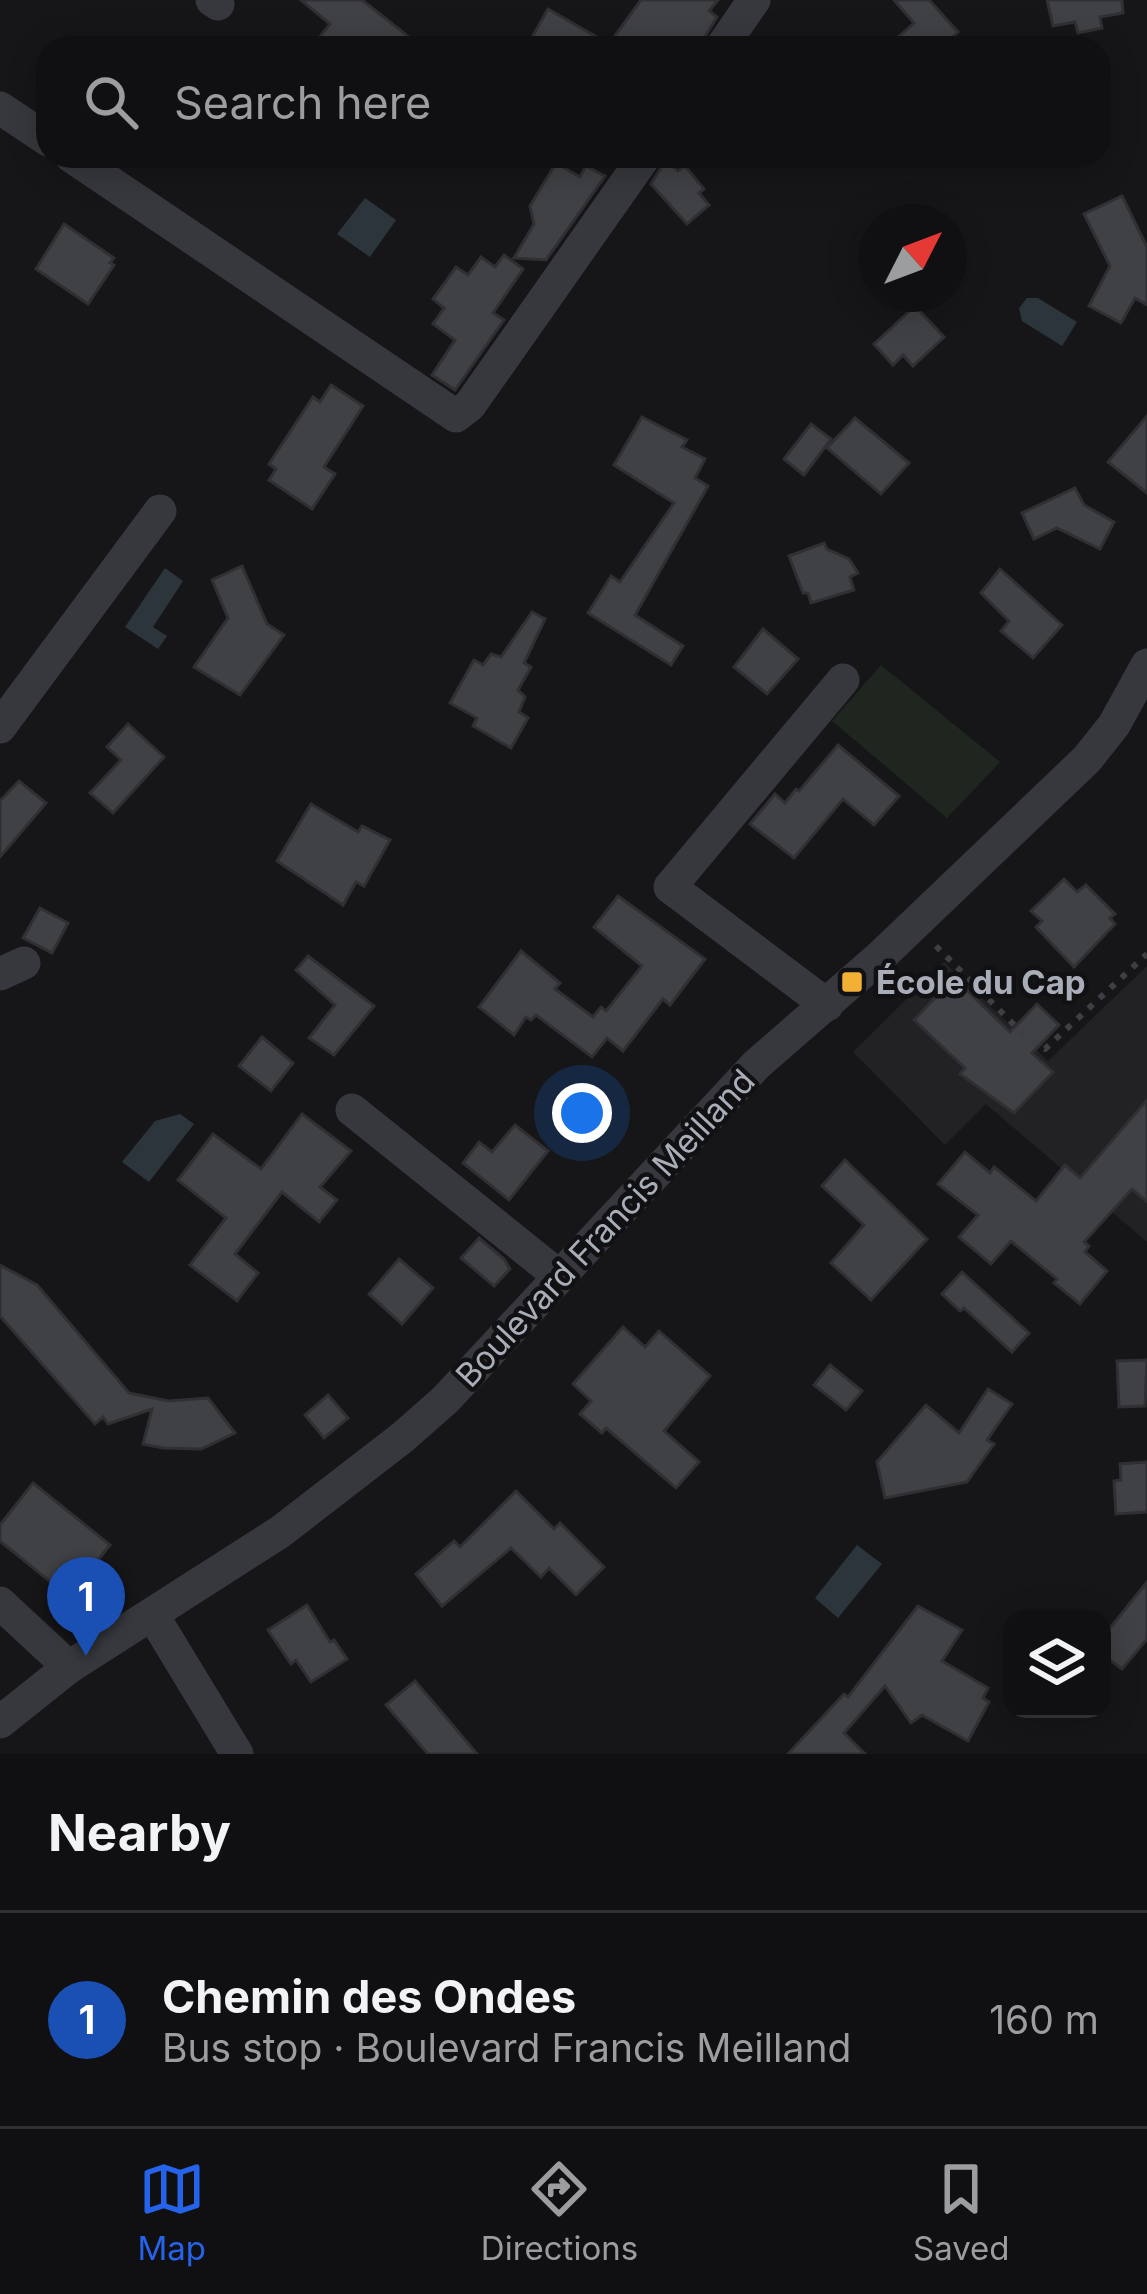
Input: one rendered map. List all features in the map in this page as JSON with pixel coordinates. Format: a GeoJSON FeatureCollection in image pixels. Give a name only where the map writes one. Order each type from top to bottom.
{"type":"FeatureCollection","features":[{"type":"Feature","properties":{"kind":"street"},"geometry":{"type":"LineString","coordinates":[[729,36],[754,0]]}},
{"type":"Feature","properties":{"kind":"street"},"geometry":{"type":"LineString","coordinates":[[0,108],[36,132]]}},
{"type":"Feature","properties":{"kind":"street"},"geometry":{"type":"LineString","coordinates":[[89,168],[456,416],[470,405],[637,168]]}},
{"type":"Feature","properties":{"kind":"street"},"geometry":{"type":"LineString","coordinates":[[0,727],[160,511]]}},
{"type":"Feature","properties":{"kind":"street","name":"Boulevard Francis Meilland"},"geometry":{"type":"LineString","coordinates":[[0,1721],[70,1666],[280,1532],[446,1400],[756,1065],[916,924],[1087,759],[1114,725],[1147,665]]}},
{"type":"Feature","properties":{"kind":"street"},"geometry":{"type":"LineString","coordinates":[[827,1005],[670,886],[843,680]]}},
{"type":"Feature","properties":{"kind":"street"},"geometry":{"type":"LineString","coordinates":[[352,1110],[559,1276]]}},
{"type":"Feature","properties":{"kind":"street"},"geometry":{"type":"LineString","coordinates":[[0,1604],[70,1666]]}},
{"type":"Feature","properties":{"kind":"street"},"geometry":{"type":"LineString","coordinates":[[152,1614],[237,1754]]}},
{"type":"Feature","properties":{"kind":"path"},"geometry":{"type":"LineString","coordinates":[[916,924],[1029,1040],[1045,1049],[1147,954]]}},
{"type":"Feature","properties":{"kind":"shaded area"},"geometry":{"type":"Polygon","coordinates":[[[365,198],[396,220],[370,257],[337,234],[365,198]]]}},
{"type":"Feature","properties":{"kind":"shaded area"},"geometry":{"type":"Polygon","coordinates":[[[1027,298],[1038,298],[1077,322],[1062,346],[1022,321],[1019,308],[1027,298]]]}},
{"type":"Feature","properties":{"kind":"shaded area"},"geometry":{"type":"Polygon","coordinates":[[[165,568],[183,581],[153,627],[167,636],[158,649],[125,627],[165,568]]]}},
{"type":"Feature","properties":{"kind":"shaded area"},"geometry":{"type":"Polygon","coordinates":[[[881,665],[1000,762],[947,818],[832,721],[881,665]]]}},
{"type":"Feature","properties":{"kind":"shaded area"},"geometry":{"type":"Polygon","coordinates":[[[944,962],[1048,1061],[1147,966],[1147,1242],[986,1104],[945,1145],[853,1052],[944,962]]]}},
{"type":"Feature","properties":{"kind":"shaded area"},"geometry":{"type":"Polygon","coordinates":[[[180,1114],[194,1124],[149,1182],[122,1162],[155,1121],[180,1114]]]}},
{"type":"Feature","properties":{"kind":"shaded area"},"geometry":{"type":"Polygon","coordinates":[[[857,1545],[882,1564],[838,1618],[815,1598],[857,1545]]]}},
{"type":"Feature","properties":{"kind":"building"},"geometry":{"type":"Polygon","coordinates":[[[301,0],[362,0],[408,36],[320,36],[330,24],[301,0]]]}},
{"type":"Feature","properties":{"kind":"building"},"geometry":{"type":"Polygon","coordinates":[[[641,0],[718,0],[709,11],[717,17],[705,36],[615,36],[641,0]]]}},
{"type":"Feature","properties":{"kind":"building"},"geometry":{"type":"Polygon","coordinates":[[[894,0],[929,0],[958,32],[954,36],[899,36],[914,23],[894,0]]]}},
{"type":"Feature","properties":{"kind":"building"},"geometry":{"type":"Polygon","coordinates":[[[1047,0],[1122,0],[1123,13],[1100,17],[1102,28],[1078,33],[1075,22],[1053,26],[1047,0]]]}},
{"type":"Feature","properties":{"kind":"building"},"geometry":{"type":"Polygon","coordinates":[[[548,9],[595,36],[533,36],[548,9]]]}},
{"type":"Feature","properties":{"kind":"building"},"geometry":{"type":"Polygon","coordinates":[[[553,168],[565,168],[580,177],[590,168],[605,176],[546,260],[514,258],[534,224],[530,206],[553,168]]]}},
{"type":"Feature","properties":{"kind":"building"},"geometry":{"type":"Polygon","coordinates":[[[661,168],[687,168],[704,189],[699,193],[709,205],[687,224],[651,184],[661,168]]]}},
{"type":"Feature","properties":{"kind":"building"},"geometry":{"type":"Polygon","coordinates":[[[1122,196],[1147,247],[1147,305],[1135,298],[1121,323],[1089,306],[1110,266],[1084,214],[1122,196]]]}},
{"type":"Feature","properties":{"kind":"building"},"geometry":{"type":"Polygon","coordinates":[[[64,224],[114,258],[88,304],[36,269],[64,224]]]}},
{"type":"Feature","properties":{"kind":"building"},"geometry":{"type":"Polygon","coordinates":[[[504,255],[523,269],[493,313],[504,320],[455,390],[432,375],[455,340],[433,324],[444,308],[433,299],[456,267],[468,275],[481,257],[495,267],[504,255]]]}},
{"type":"Feature","properties":{"kind":"building"},"geometry":{"type":"Polygon","coordinates":[[[909,312],[921,312],[944,337],[913,366],[903,355],[893,365],[874,344],[909,312]]]}},
{"type":"Feature","properties":{"kind":"building"},"geometry":{"type":"Polygon","coordinates":[[[331,385],[363,406],[324,467],[335,474],[312,509],[269,480],[276,469],[269,464],[313,397],[320,402],[331,385]]]}},
{"type":"Feature","properties":{"kind":"building"},"geometry":{"type":"Polygon","coordinates":[[[1147,416],[1147,493],[1108,462],[1147,416]]]}},
{"type":"Feature","properties":{"kind":"building"},"geometry":{"type":"Polygon","coordinates":[[[642,417],[687,440],[682,447],[705,459],[695,478],[708,486],[635,615],[683,646],[671,665],[588,613],[611,576],[620,582],[674,503],[614,465],[642,417]]]}},
{"type":"Feature","properties":{"kind":"building"},"geometry":{"type":"Polygon","coordinates":[[[855,418],[909,463],[881,494],[827,448],[855,418]]]}},
{"type":"Feature","properties":{"kind":"building"},"geometry":{"type":"Polygon","coordinates":[[[811,424],[831,439],[804,475],[784,459],[811,424]]]}},
{"type":"Feature","properties":{"kind":"building"},"geometry":{"type":"Polygon","coordinates":[[[1075,488],[1084,505],[1114,522],[1100,549],[1057,528],[1034,539],[1022,513],[1075,488]]]}},
{"type":"Feature","properties":{"kind":"building"},"geometry":{"type":"Polygon","coordinates":[[[824,543],[849,559],[858,573],[850,577],[854,590],[811,603],[789,556],[824,543]]]}},
{"type":"Feature","properties":{"kind":"building"},"geometry":{"type":"Polygon","coordinates":[[[242,566],[267,624],[284,635],[240,695],[194,667],[228,618],[212,580],[242,566]]]}},
{"type":"Feature","properties":{"kind":"building"},"geometry":{"type":"Polygon","coordinates":[[[1000,569],[1062,625],[1033,658],[1001,631],[1009,621],[981,593],[1000,569]]]}},
{"type":"Feature","properties":{"kind":"building"},"geometry":{"type":"Polygon","coordinates":[[[532,612],[545,619],[524,663],[531,667],[518,690],[525,697],[519,712],[528,718],[511,748],[473,726],[477,718],[450,703],[474,660],[483,665],[491,654],[501,657],[532,612]]]}},
{"type":"Feature","properties":{"kind":"building"},"geometry":{"type":"Polygon","coordinates":[[[763,629],[798,659],[767,694],[734,667],[763,629]]]}},
{"type":"Feature","properties":{"kind":"building"},"geometry":{"type":"Polygon","coordinates":[[[128,724],[164,757],[113,813],[90,793],[121,760],[107,747],[128,724]]]}},
{"type":"Feature","properties":{"kind":"building"},"geometry":{"type":"Polygon","coordinates":[[[838,745],[899,796],[874,825],[843,799],[794,858],[750,824],[775,794],[785,803],[799,791],[838,745]]]}},
{"type":"Feature","properties":{"kind":"building"},"geometry":{"type":"Polygon","coordinates":[[[19,781],[46,803],[0,857],[0,801],[19,781]]]}},
{"type":"Feature","properties":{"kind":"building"},"geometry":{"type":"Polygon","coordinates":[[[311,804],[358,832],[362,826],[390,840],[364,886],[356,882],[343,905],[277,861],[311,804]]]}},
{"type":"Feature","properties":{"kind":"building"},"geometry":{"type":"Polygon","coordinates":[[[1064,879],[1077,892],[1086,885],[1115,914],[1110,918],[1115,924],[1074,967],[1036,927],[1042,921],[1031,911],[1064,879]]]}},
{"type":"Feature","properties":{"kind":"building"},"geometry":{"type":"Polygon","coordinates":[[[618,896],[705,959],[670,1005],[663,999],[623,1051],[607,1038],[592,1057],[536,1015],[531,1020],[526,1017],[514,1035],[479,1007],[521,951],[560,983],[555,989],[593,1017],[601,1007],[606,1011],[642,966],[594,927],[618,896]]]}},
{"type":"Feature","properties":{"kind":"building"},"geometry":{"type":"Polygon","coordinates":[[[40,908],[68,923],[52,953],[23,938],[40,908]]]}},
{"type":"Feature","properties":{"kind":"building"},"geometry":{"type":"Polygon","coordinates":[[[308,956],[374,1006],[334,1055],[309,1038],[335,1005],[296,970],[308,956]]]}},
{"type":"Feature","properties":{"kind":"building"},"geometry":{"type":"Polygon","coordinates":[[[954,978],[1010,1032],[1037,1004],[1059,1025],[1032,1053],[1053,1072],[1014,1113],[960,1074],[965,1068],[914,1020],[954,978]]]}},
{"type":"Feature","properties":{"kind":"building"},"geometry":{"type":"Polygon","coordinates":[[[262,1037],[293,1063],[271,1091],[239,1066],[262,1037]]]}},
{"type":"Feature","properties":{"kind":"building"},"geometry":{"type":"Polygon","coordinates":[[[1147,1100],[1147,1202],[1132,1189],[1084,1242],[1089,1246],[1085,1252],[1107,1271],[1080,1304],[1011,1241],[991,1264],[959,1237],[978,1215],[938,1184],[965,1152],[990,1173],[994,1167],[1036,1201],[1065,1165],[1080,1178],[1147,1100]]]}},
{"type":"Feature","properties":{"kind":"building"},"geometry":{"type":"Polygon","coordinates":[[[302,1114],[351,1151],[320,1187],[337,1200],[319,1222],[282,1192],[235,1254],[258,1273],[237,1301],[190,1265],[226,1218],[178,1180],[213,1134],[261,1169],[302,1114]]]}},
{"type":"Feature","properties":{"kind":"building"},"geometry":{"type":"Polygon","coordinates":[[[515,1125],[548,1151],[509,1200],[463,1163],[479,1142],[492,1152],[515,1125]]]}},
{"type":"Feature","properties":{"kind":"building"},"geometry":{"type":"Polygon","coordinates":[[[845,1160],[927,1239],[871,1300],[831,1263],[864,1225],[822,1186],[845,1160]]]}},
{"type":"Feature","properties":{"kind":"building"},"geometry":{"type":"Polygon","coordinates":[[[479,1238],[510,1269],[494,1286],[461,1258],[479,1238]]]}},
{"type":"Feature","properties":{"kind":"building"},"geometry":{"type":"Polygon","coordinates":[[[399,1259],[433,1288],[402,1324],[369,1294],[399,1259]]]}},
{"type":"Feature","properties":{"kind":"building"},"geometry":{"type":"Polygon","coordinates":[[[0,1265],[37,1285],[129,1393],[168,1401],[208,1398],[235,1433],[201,1449],[163,1448],[143,1444],[152,1409],[108,1424],[103,1417],[95,1424],[0,1316],[0,1265]]]}},
{"type":"Feature","properties":{"kind":"building"},"geometry":{"type":"Polygon","coordinates":[[[962,1272],[1029,1333],[1012,1352],[942,1294],[962,1272]]]}},
{"type":"Feature","properties":{"kind":"building"},"geometry":{"type":"Polygon","coordinates":[[[623,1327],[645,1347],[659,1331],[710,1376],[664,1431],[699,1462],[676,1488],[606,1428],[602,1433],[580,1414],[591,1401],[573,1384],[623,1327]]]}},
{"type":"Feature","properties":{"kind":"building"},"geometry":{"type":"Polygon","coordinates":[[[1147,1360],[1145,1406],[1119,1407],[1117,1361],[1147,1360]]]}},
{"type":"Feature","properties":{"kind":"building"},"geometry":{"type":"Polygon","coordinates":[[[830,1365],[862,1391],[846,1410],[814,1385],[830,1365]]]}},
{"type":"Feature","properties":{"kind":"building"},"geometry":{"type":"Polygon","coordinates":[[[988,1389],[1012,1404],[987,1440],[994,1444],[967,1482],[885,1498],[877,1462],[926,1405],[959,1433],[988,1389]]]}},
{"type":"Feature","properties":{"kind":"building"},"geometry":{"type":"Polygon","coordinates":[[[328,1395],[348,1418],[324,1438],[305,1415],[328,1395]]]}},
{"type":"Feature","properties":{"kind":"building"},"geometry":{"type":"Polygon","coordinates":[[[1147,1462],[1147,1512],[1116,1514],[1114,1481],[1121,1480],[1120,1464],[1147,1462]]]}},
{"type":"Feature","properties":{"kind":"building"},"geometry":{"type":"Polygon","coordinates":[[[33,1483],[110,1545],[69,1597],[0,1541],[0,1525],[33,1483]]]}},
{"type":"Feature","properties":{"kind":"building"},"geometry":{"type":"Polygon","coordinates":[[[516,1491],[554,1529],[560,1523],[604,1567],[576,1595],[549,1568],[541,1577],[511,1548],[442,1606],[416,1574],[454,1541],[460,1547],[516,1491]]]}},
{"type":"Feature","properties":{"kind":"building"},"geometry":{"type":"Polygon","coordinates":[[[1147,1582],[1147,1639],[1122,1669],[1111,1661],[1111,1627],[1147,1582]]]}},
{"type":"Feature","properties":{"kind":"building"},"geometry":{"type":"Polygon","coordinates":[[[307,1605],[347,1659],[311,1682],[296,1660],[291,1664],[268,1630],[307,1605]]]}},
{"type":"Feature","properties":{"kind":"building"},"geometry":{"type":"Polygon","coordinates":[[[918,1606],[962,1630],[942,1661],[988,1688],[983,1698],[989,1702],[968,1741],[922,1715],[911,1723],[885,1686],[844,1733],[865,1754],[788,1754],[844,1694],[848,1697],[918,1606]]]}},
{"type":"Feature","properties":{"kind":"building"},"geometry":{"type":"Polygon","coordinates":[[[415,1681],[477,1754],[428,1754],[386,1705],[415,1681]]]}},
{"type":"Feature","properties":{"kind":"place","name":"École du Cap"},"geometry":{"type":"Point","coordinates":[852,982]}},
{"type":"Feature","properties":{"kind":"place","name":"Chemin des Ondes"},"geometry":{"type":"Point","coordinates":[86,1656]}}]}
